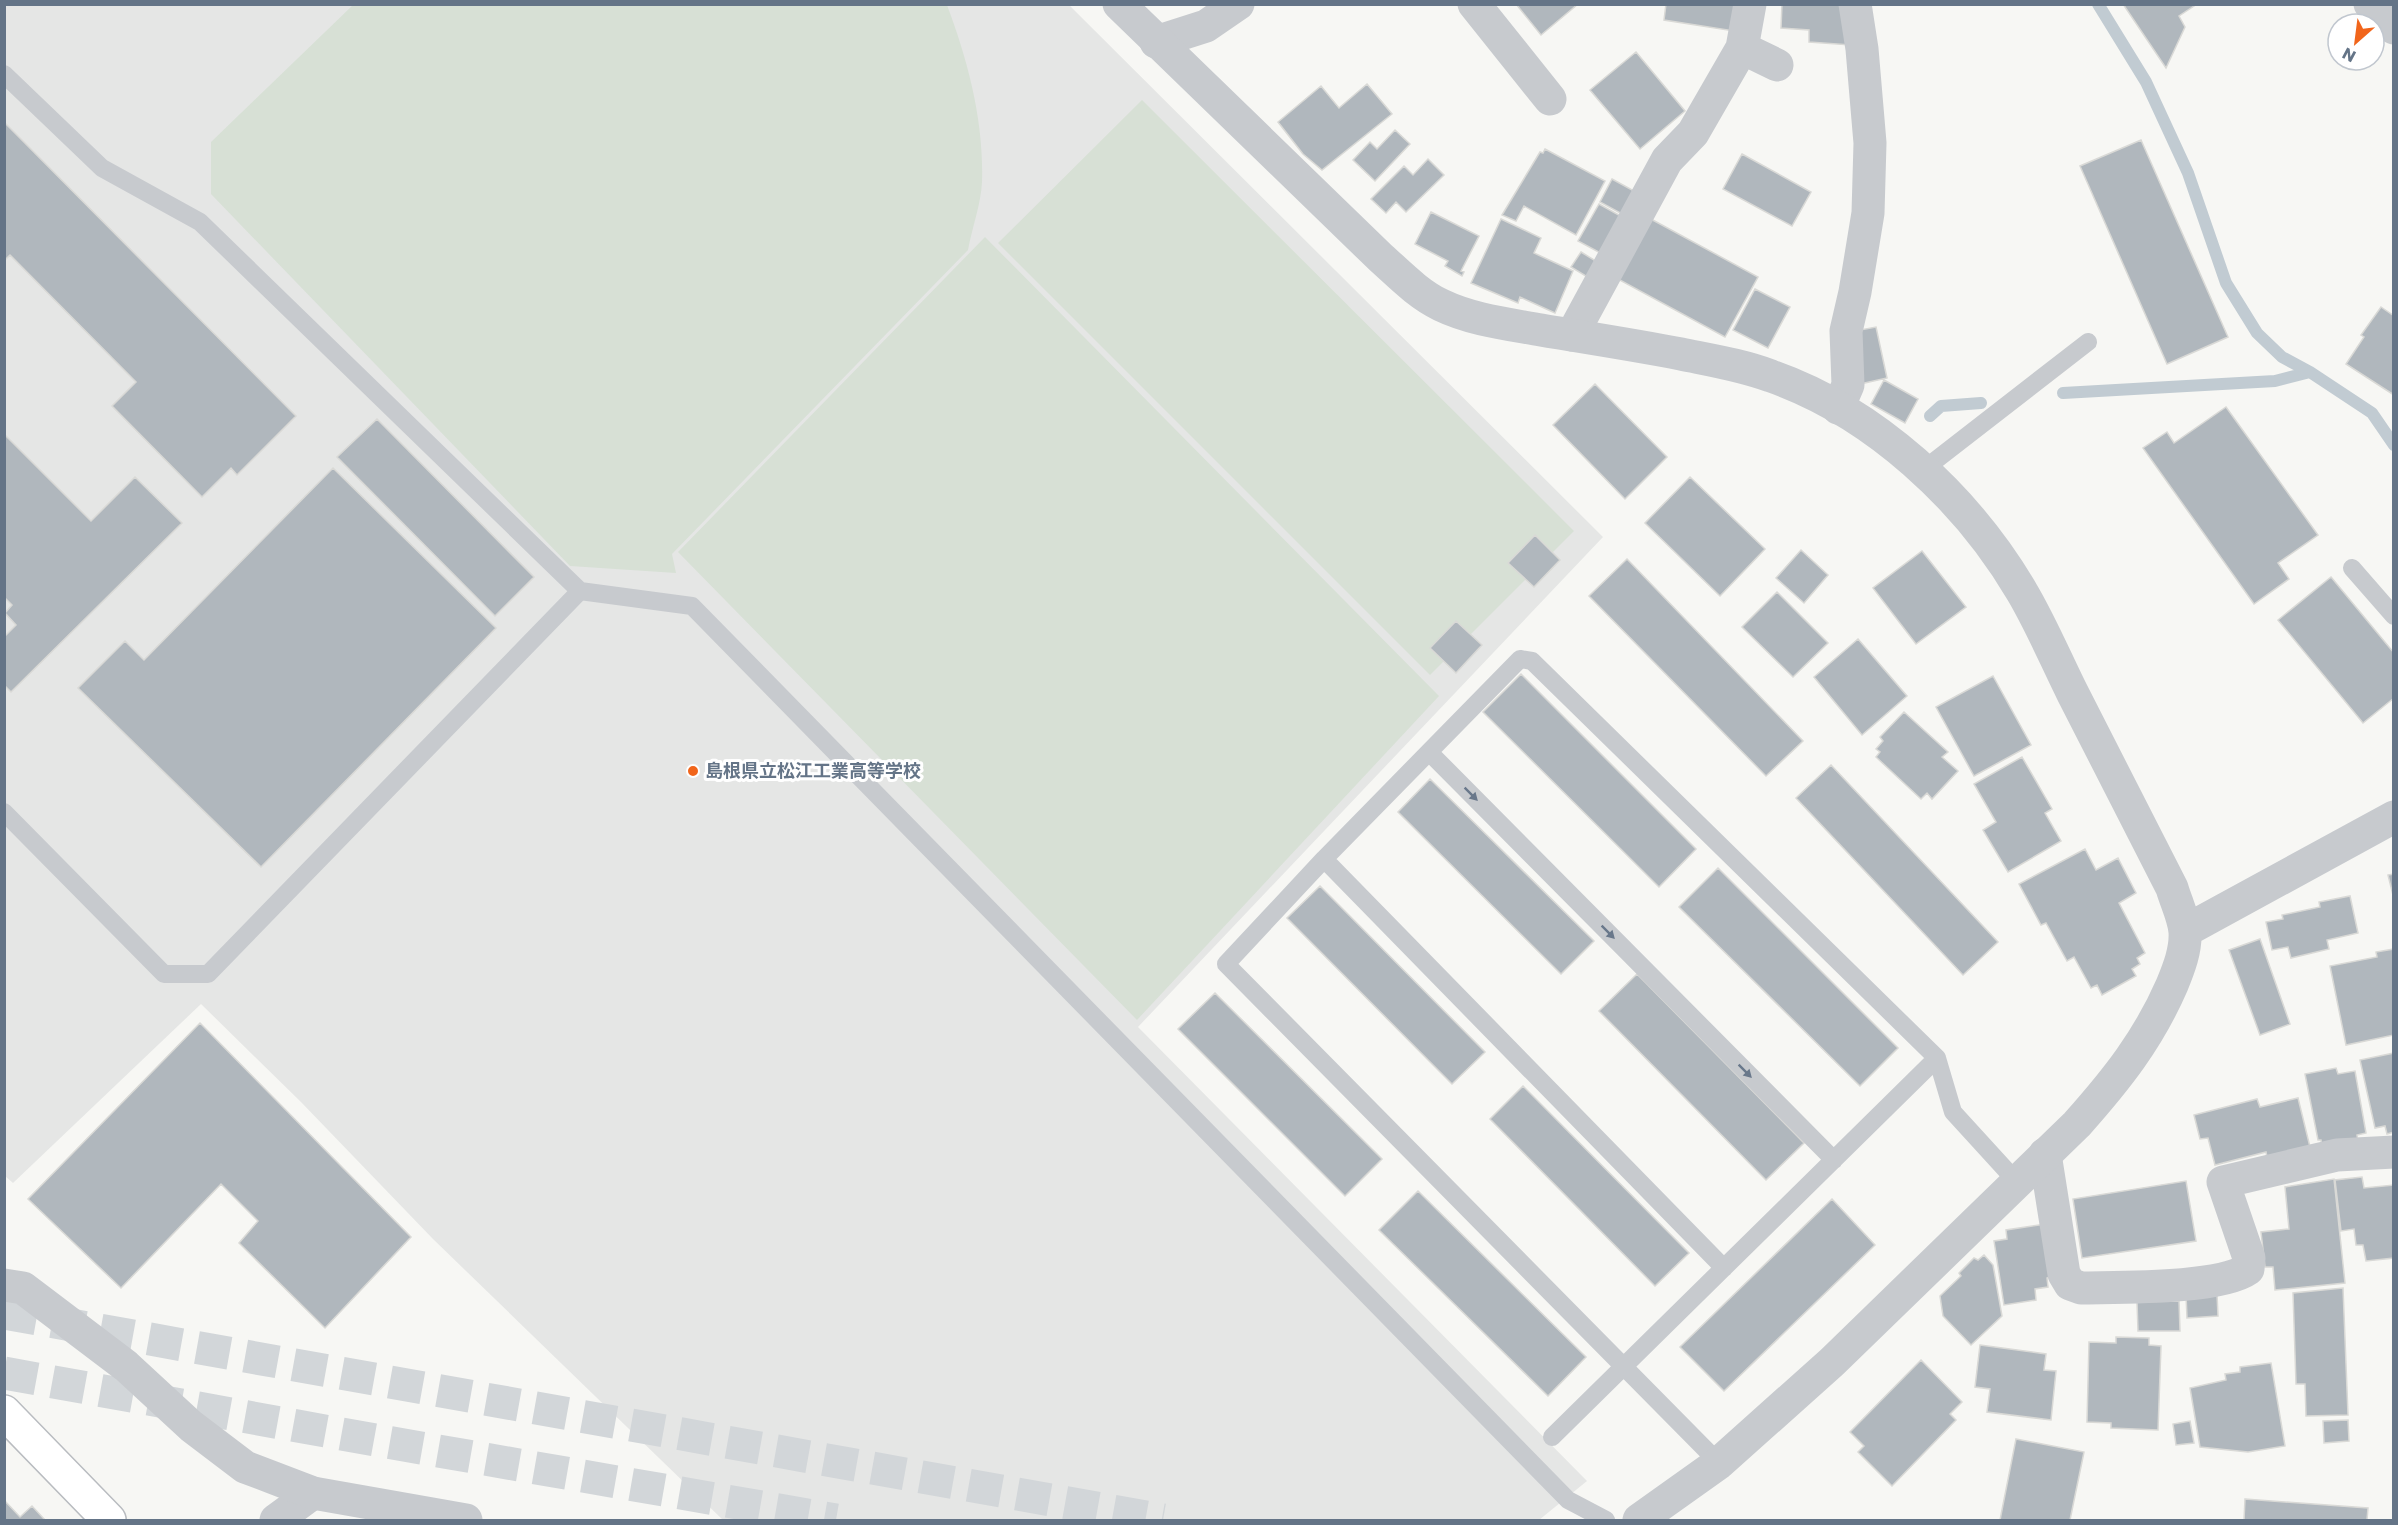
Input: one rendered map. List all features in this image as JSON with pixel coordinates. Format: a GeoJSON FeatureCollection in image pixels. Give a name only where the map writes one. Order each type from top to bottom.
{"type":"FeatureCollection","features":[{"type":"Feature","properties":{"kind":"highway"},"geometry":{"type":"LineString","coordinates":[[4,1412],[109,1521]]}},
{"type":"Feature","properties":{"kind":"street"},"geometry":{"type":"LineString","coordinates":[[1119,4],[1416,290],[1440,304],[1466,315],[1681,354],[1770,375],[1838,408],[1876,433],[1923,470],[1952,498],[1986,539],[2022,592],[2172,888],[2185,931],[2184,953],[2164,1004],[2125,1069],[2077,1124],[1832,1362],[1719,1463],[1639,1521]]}},
{"type":"Feature","properties":{"kind":"street"},"geometry":{"type":"LineString","coordinates":[[1156,42],[1206,26],[1238,4]]}},
{"type":"Feature","properties":{"kind":"street"},"geometry":{"type":"LineString","coordinates":[[1474,4],[1550,99]]}},
{"type":"Feature","properties":{"kind":"street"},"geometry":{"type":"LineString","coordinates":[[1572,335],[1667,160],[1693,133],[1742,48],[1750,4]]}},
{"type":"Feature","properties":{"kind":"street"},"geometry":{"type":"LineString","coordinates":[[1838,408],[1848,385],[1846,331],[1868,213],[1870,143],[1862,49],[1855,4]]}},
{"type":"Feature","properties":{"kind":"street"},"geometry":{"type":"LineString","coordinates":[[2370,4],[2394,28]]}},
{"type":"Feature","properties":{"kind":"street"},"geometry":{"type":"LineString","coordinates":[[1742,48],[1778,65]]}},
{"type":"Feature","properties":{"kind":"street"},"geometry":{"type":"LineString","coordinates":[[2185,931],[2394,817]]}},
{"type":"Feature","properties":{"kind":"street"},"geometry":{"type":"LineString","coordinates":[[2045,1154],[2064,1274],[2070,1284],[2081,1288],[2166,1286],[2238,1276],[2247,1269],[2249,1258],[2223,1182],[2337,1155],[2394,1152]]}},
{"type":"Feature","properties":{"kind":"street"},"geometry":{"type":"LineString","coordinates":[[4,1285],[22,1288],[117,1359],[191,1426],[245,1467],[312,1493],[466,1521]]}},
{"type":"Feature","properties":{"kind":"street"},"geometry":{"type":"LineString","coordinates":[[276,1521],[312,1493]]}},
{"type":"Feature","properties":{"kind":"lane"},"geometry":{"type":"LineString","coordinates":[[4,74],[102,168],[200,222],[579,591],[692,606],[1559,1492],[1568,1500],[1606,1521]]}},
{"type":"Feature","properties":{"kind":"lane"},"geometry":{"type":"LineString","coordinates":[[1923,470],[2088,342]]}},
{"type":"Feature","properties":{"kind":"lane"},"geometry":{"type":"LineString","coordinates":[[2352,568],[2394,616]]}},
{"type":"Feature","properties":{"kind":"lane"},"geometry":{"type":"LineString","coordinates":[[4,812],[164,974],[208,974],[579,591]]}},
{"type":"Feature","properties":{"kind":"lane"},"geometry":{"type":"LineString","coordinates":[[1719,1463],[1226,964],[1520,659],[1532,661],[1937,1058],[1953,1112],[2016,1181]]}},
{"type":"Feature","properties":{"kind":"lane"},"geometry":{"type":"LineString","coordinates":[[1429,752],[1834,1160]]}},
{"type":"Feature","properties":{"kind":"lane"},"geometry":{"type":"LineString","coordinates":[[1324,860],[1724,1268]]}},
{"type":"Feature","properties":{"kind":"lane"},"geometry":{"type":"LineString","coordinates":[[1552,1437],[1937,1058]]}},
{"type":"Feature","properties":{"kind":"shaded area","name":"島根県立松江工業高等学校"},"geometry":{"type":"Polygon","coordinates":[[[4,5],[1069,5],[1603,537],[1138,1027],[1587,1481],[1539,1520],[723,1520],[433,1239],[301,1102],[201,1004],[13,1183],[5,1176],[4,5]]]}},
{"type":"Feature","properties":{"kind":"shaded area"},"geometry":{"type":"Polygon","coordinates":[[[353,5],[947,5],[962,48],[973,92],[982,159],[981,190],[968,250],[672,554],[676,573],[570,566],[211,194],[211,142],[353,5]]]}},
{"type":"Feature","properties":{"kind":"shaded area"},"geometry":{"type":"Polygon","coordinates":[[[1142,100],[1574,531],[1430,675],[998,243],[1142,100]]]}},
{"type":"Feature","properties":{"kind":"shaded area"},"geometry":{"type":"Polygon","coordinates":[[[985,237],[1439,696],[1137,1020],[678,552],[985,237]]]}},
{"type":"Feature","properties":{"kind":"building"},"geometry":{"type":"Polygon","coordinates":[[[1516,4],[1578,4],[1541,35],[1516,4]]]}},
{"type":"Feature","properties":{"kind":"building"},"geometry":{"type":"Polygon","coordinates":[[[1666,4],[1738,4],[1734,31],[1664,20],[1666,4]]]}},
{"type":"Feature","properties":{"kind":"building"},"geometry":{"type":"Polygon","coordinates":[[[1782,4],[1848,4],[1851,45],[1809,42],[1809,30],[1781,28],[1782,4]]]}},
{"type":"Feature","properties":{"kind":"building"},"geometry":{"type":"Polygon","coordinates":[[[2123,4],[2197,4],[2179,16],[2185,27],[2166,68],[2123,4]]]}},
{"type":"Feature","properties":{"kind":"building"},"geometry":{"type":"Polygon","coordinates":[[[1636,52],[1685,111],[1640,149],[1590,90],[1636,52]]]}},
{"type":"Feature","properties":{"kind":"building"},"geometry":{"type":"Polygon","coordinates":[[[1367,84],[1392,114],[1322,170],[1303,154],[1278,122],[1321,86],[1339,108],[1367,84]]]}},
{"type":"Feature","properties":{"kind":"building"},"geometry":{"type":"Polygon","coordinates":[[[4,122],[296,416],[237,475],[231,468],[202,497],[112,406],[136,382],[10,255],[4,261],[4,122]]]}},
{"type":"Feature","properties":{"kind":"building"},"geometry":{"type":"Polygon","coordinates":[[[1395,130],[1410,144],[1375,181],[1353,160],[1370,142],[1377,149],[1395,130]]]}},
{"type":"Feature","properties":{"kind":"building"},"geometry":{"type":"Polygon","coordinates":[[[2141,140],[2228,337],[2167,364],[2080,166],[2141,140]]]}},
{"type":"Feature","properties":{"kind":"building"},"geometry":{"type":"Polygon","coordinates":[[[1545,149],[1605,181],[1576,235],[1524,206],[1516,221],[1502,215],[1540,152],[1543,153],[1545,149]]]}},
{"type":"Feature","properties":{"kind":"building"},"geometry":{"type":"Polygon","coordinates":[[[1742,154],[1811,192],[1792,226],[1723,189],[1742,154]]]}},
{"type":"Feature","properties":{"kind":"building"},"geometry":{"type":"Polygon","coordinates":[[[1428,159],[1444,175],[1406,212],[1396,202],[1386,213],[1371,199],[1404,166],[1413,175],[1428,159]]]}},
{"type":"Feature","properties":{"kind":"building"},"geometry":{"type":"Polygon","coordinates":[[[1612,179],[1634,191],[1622,214],[1600,202],[1612,179]]]}},
{"type":"Feature","properties":{"kind":"building"},"geometry":{"type":"Polygon","coordinates":[[[1599,204],[1626,219],[1606,256],[1578,241],[1599,204]]]}},
{"type":"Feature","properties":{"kind":"building"},"geometry":{"type":"Polygon","coordinates":[[[1431,212],[1479,236],[1461,271],[1464,272],[1462,276],[1445,266],[1448,261],[1415,244],[1431,212]]]}},
{"type":"Feature","properties":{"kind":"building"},"geometry":{"type":"Polygon","coordinates":[[[1649,218],[1758,277],[1725,337],[1616,278],[1649,218]]]}},
{"type":"Feature","properties":{"kind":"building"},"geometry":{"type":"Polygon","coordinates":[[[1501,219],[1541,238],[1534,253],[1573,271],[1555,313],[1520,297],[1518,303],[1471,283],[1501,219]]]}},
{"type":"Feature","properties":{"kind":"building"},"geometry":{"type":"Polygon","coordinates":[[[1581,252],[1599,263],[1589,278],[1571,267],[1581,252]]]}},
{"type":"Feature","properties":{"kind":"building"},"geometry":{"type":"Polygon","coordinates":[[[1755,289],[1790,307],[1768,348],[1733,330],[1755,289]]]}},
{"type":"Feature","properties":{"kind":"building"},"geometry":{"type":"Polygon","coordinates":[[[2381,307],[2394,316],[2394,395],[2346,364],[2364,337],[2361,335],[2381,307]]]}},
{"type":"Feature","properties":{"kind":"building"},"geometry":{"type":"Polygon","coordinates":[[[1876,327],[1887,378],[1860,384],[1849,332],[1876,327]]]}},
{"type":"Feature","properties":{"kind":"building"},"geometry":{"type":"Polygon","coordinates":[[[1884,380],[1918,399],[1905,423],[1871,404],[1884,380]]]}},
{"type":"Feature","properties":{"kind":"building"},"geometry":{"type":"Polygon","coordinates":[[[1595,384],[1667,457],[1625,499],[1553,425],[1595,384]]]}},
{"type":"Feature","properties":{"kind":"building"},"geometry":{"type":"Polygon","coordinates":[[[2226,407],[2318,535],[2278,563],[2289,579],[2254,604],[2143,448],[2167,432],[2174,443],[2226,407]]]}},
{"type":"Feature","properties":{"kind":"building"},"geometry":{"type":"Polygon","coordinates":[[[377,419],[534,577],[495,616],[337,457],[377,419]]]}},
{"type":"Feature","properties":{"kind":"building"},"geometry":{"type":"Polygon","coordinates":[[[4,434],[91,521],[135,477],[182,523],[11,692],[4,685],[4,637],[16,625],[5,613],[12,605],[4,597],[4,434]]]}},
{"type":"Feature","properties":{"kind":"building"},"geometry":{"type":"Polygon","coordinates":[[[333,468],[496,628],[261,867],[78,688],[125,641],[144,660],[333,468]]]}},
{"type":"Feature","properties":{"kind":"building"},"geometry":{"type":"Polygon","coordinates":[[[1690,477],[1765,549],[1720,596],[1645,523],[1690,477]]]}},
{"type":"Feature","properties":{"kind":"building"},"geometry":{"type":"Polygon","coordinates":[[[1535,535],[1560,560],[1534,587],[1508,563],[1535,535]]]}},
{"type":"Feature","properties":{"kind":"building"},"geometry":{"type":"Polygon","coordinates":[[[1801,550],[1828,575],[1804,603],[1776,578],[1801,550]]]}},
{"type":"Feature","properties":{"kind":"building"},"geometry":{"type":"Polygon","coordinates":[[[1922,551],[1966,607],[1916,644],[1873,588],[1922,551]]]}},
{"type":"Feature","properties":{"kind":"building"},"geometry":{"type":"Polygon","coordinates":[[[1627,559],[1803,741],[1766,776],[1589,596],[1627,559]]]}},
{"type":"Feature","properties":{"kind":"building"},"geometry":{"type":"Polygon","coordinates":[[[2331,577],[2394,653],[2394,698],[2363,723],[2278,620],[2331,577]]]}},
{"type":"Feature","properties":{"kind":"building"},"geometry":{"type":"Polygon","coordinates":[[[1777,592],[1828,643],[1793,677],[1742,627],[1777,592]]]}},
{"type":"Feature","properties":{"kind":"building"},"geometry":{"type":"Polygon","coordinates":[[[1456,621],[1482,645],[1456,673],[1430,648],[1456,621]]]}},
{"type":"Feature","properties":{"kind":"building"},"geometry":{"type":"Polygon","coordinates":[[[1858,639],[1907,696],[1862,735],[1814,677],[1858,639]]]}},
{"type":"Feature","properties":{"kind":"building"},"geometry":{"type":"Polygon","coordinates":[[[1521,674],[1696,849],[1659,887],[1483,712],[1521,674]]]}},
{"type":"Feature","properties":{"kind":"building"},"geometry":{"type":"Polygon","coordinates":[[[1993,676],[2031,745],[1974,776],[1936,707],[1993,676]]]}},
{"type":"Feature","properties":{"kind":"building"},"geometry":{"type":"Polygon","coordinates":[[[1904,712],[1948,752],[1942,757],[1958,771],[1932,799],[1927,793],[1921,799],[1876,757],[1880,752],[1876,749],[1883,741],[1880,737],[1904,712]]]}},
{"type":"Feature","properties":{"kind":"building"},"geometry":{"type":"Polygon","coordinates":[[[2022,757],[2052,809],[2045,813],[2061,841],[2008,872],[1983,830],[1996,822],[1974,784],[2022,757]]]}},
{"type":"Feature","properties":{"kind":"building"},"geometry":{"type":"Polygon","coordinates":[[[1831,765],[1998,942],[1963,975],[1796,798],[1831,765]]]}},
{"type":"Feature","properties":{"kind":"building"},"geometry":{"type":"Polygon","coordinates":[[[1430,779],[1594,941],[1561,974],[1398,812],[1430,779]]]}},
{"type":"Feature","properties":{"kind":"building"},"geometry":{"type":"Polygon","coordinates":[[[2085,849],[2096,870],[2118,858],[2136,893],[2119,903],[2145,953],[2137,958],[2140,964],[2132,969],[2136,976],[2102,995],[2097,985],[2091,988],[2074,957],[2067,961],[2046,923],[2041,925],[2019,884],[2085,849]]]}},
{"type":"Feature","properties":{"kind":"building"},"geometry":{"type":"Polygon","coordinates":[[[1718,868],[1898,1048],[1860,1086],[1679,907],[1718,868]]]}},
{"type":"Feature","properties":{"kind":"building"},"geometry":{"type":"Polygon","coordinates":[[[2394,874],[2394,899],[2388,875],[2394,874]]]}},
{"type":"Feature","properties":{"kind":"building"},"geometry":{"type":"Polygon","coordinates":[[[1320,886],[1485,1052],[1452,1084],[1287,918],[1320,886]]]}},
{"type":"Feature","properties":{"kind":"building"},"geometry":{"type":"Polygon","coordinates":[[[2350,896],[2358,933],[2327,940],[2329,949],[2291,958],[2288,947],[2272,950],[2266,922],[2283,919],[2282,915],[2320,907],[2319,902],[2350,896]]]}},
{"type":"Feature","properties":{"kind":"building"},"geometry":{"type":"Polygon","coordinates":[[[2260,939],[2290,1024],[2260,1035],[2229,950],[2260,939]]]}},
{"type":"Feature","properties":{"kind":"building"},"geometry":{"type":"Polygon","coordinates":[[[2394,949],[2394,1035],[2346,1045],[2330,966],[2377,957],[2376,952],[2394,949]]]}},
{"type":"Feature","properties":{"kind":"building"},"geometry":{"type":"Polygon","coordinates":[[[1637,974],[1804,1143],[1766,1180],[1599,1011],[1637,974]]]}},
{"type":"Feature","properties":{"kind":"building"},"geometry":{"type":"Polygon","coordinates":[[[1215,993],[1382,1159],[1345,1196],[1178,1029],[1215,993]]]}},
{"type":"Feature","properties":{"kind":"building"},"geometry":{"type":"Polygon","coordinates":[[[200,1023],[411,1237],[325,1328],[239,1243],[258,1221],[221,1184],[121,1288],[28,1199],[200,1023]]]}},
{"type":"Feature","properties":{"kind":"building"},"geometry":{"type":"Polygon","coordinates":[[[2394,1053],[2394,1132],[2387,1134],[2385,1126],[2375,1128],[2360,1060],[2394,1053]]]}},
{"type":"Feature","properties":{"kind":"building"},"geometry":{"type":"Polygon","coordinates":[[[2336,1068],[2338,1074],[2355,1071],[2366,1133],[2357,1135],[2358,1141],[2322,1147],[2321,1140],[2318,1140],[2305,1074],[2336,1068]]]}},
{"type":"Feature","properties":{"kind":"building"},"geometry":{"type":"Polygon","coordinates":[[[1523,1086],[1689,1253],[1655,1286],[1490,1119],[1523,1086]]]}},
{"type":"Feature","properties":{"kind":"building"},"geometry":{"type":"Polygon","coordinates":[[[2298,1098],[2310,1147],[2267,1157],[2266,1152],[2215,1165],[2208,1138],[2200,1139],[2194,1115],[2257,1099],[2260,1107],[2298,1098]]]}},
{"type":"Feature","properties":{"kind":"building"},"geometry":{"type":"Polygon","coordinates":[[[2362,1177],[2364,1188],[2394,1185],[2394,1258],[2366,1261],[2363,1245],[2356,1245],[2354,1229],[2341,1231],[2335,1180],[2362,1177]]]}},
{"type":"Feature","properties":{"kind":"building"},"geometry":{"type":"Polygon","coordinates":[[[2334,1179],[2345,1283],[2275,1290],[2273,1267],[2265,1267],[2261,1232],[2289,1229],[2285,1187],[2334,1179]]]}},
{"type":"Feature","properties":{"kind":"building"},"geometry":{"type":"Polygon","coordinates":[[[2186,1181],[2196,1241],[2082,1258],[2073,1199],[2186,1181]]]}},
{"type":"Feature","properties":{"kind":"building"},"geometry":{"type":"Polygon","coordinates":[[[1418,1191],[1586,1357],[1548,1396],[1379,1230],[1418,1191]]]}},
{"type":"Feature","properties":{"kind":"building"},"geometry":{"type":"Polygon","coordinates":[[[1832,1199],[1875,1245],[1724,1391],[1680,1347],[1832,1199]]]}},
{"type":"Feature","properties":{"kind":"building"},"geometry":{"type":"Polygon","coordinates":[[[2046,1224],[2053,1276],[2047,1278],[2048,1287],[2035,1289],[2036,1300],[2004,1305],[1994,1241],[2007,1239],[2006,1230],[2046,1224]]]}},
{"type":"Feature","properties":{"kind":"building"},"geometry":{"type":"Polygon","coordinates":[[[1984,1255],[1993,1265],[2002,1316],[1971,1345],[1943,1316],[1940,1296],[1961,1276],[1959,1273],[1974,1258],[1978,1260],[1984,1255]]]}},
{"type":"Feature","properties":{"kind":"building"},"geometry":{"type":"Polygon","coordinates":[[[2343,1288],[2348,1415],[2306,1416],[2305,1384],[2296,1384],[2293,1293],[2343,1288]]]}},
{"type":"Feature","properties":{"kind":"building"},"geometry":{"type":"Polygon","coordinates":[[[2217,1294],[2218,1316],[2187,1318],[2186,1295],[2217,1294]]]}},
{"type":"Feature","properties":{"kind":"building"},"geometry":{"type":"Polygon","coordinates":[[[2179,1301],[2180,1331],[2138,1331],[2137,1302],[2179,1301]]]}},
{"type":"Feature","properties":{"kind":"building"},"geometry":{"type":"Polygon","coordinates":[[[2116,1337],[2149,1338],[2149,1345],[2161,1346],[2158,1430],[2111,1428],[2111,1423],[2087,1422],[2089,1342],[2116,1343],[2116,1337]]]}},
{"type":"Feature","properties":{"kind":"building"},"geometry":{"type":"Polygon","coordinates":[[[1980,1345],[2046,1354],[2044,1370],[2056,1371],[2051,1420],[1987,1412],[1990,1389],[1975,1387],[1980,1345]]]}},
{"type":"Feature","properties":{"kind":"building"},"geometry":{"type":"Polygon","coordinates":[[[1921,1360],[1962,1402],[1950,1414],[1956,1420],[1892,1486],[1858,1452],[1864,1446],[1850,1432],[1921,1360]]]}},
{"type":"Feature","properties":{"kind":"building"},"geometry":{"type":"Polygon","coordinates":[[[2271,1363],[2285,1446],[2248,1452],[2200,1447],[2190,1388],[2226,1380],[2225,1374],[2240,1372],[2240,1367],[2271,1363]]]}},
{"type":"Feature","properties":{"kind":"building"},"geometry":{"type":"Polygon","coordinates":[[[2348,1420],[2349,1441],[2324,1443],[2323,1421],[2348,1420]]]}},
{"type":"Feature","properties":{"kind":"building"},"geometry":{"type":"Polygon","coordinates":[[[2190,1421],[2194,1443],[2176,1445],[2173,1424],[2190,1421]]]}},
{"type":"Feature","properties":{"kind":"building"},"geometry":{"type":"Polygon","coordinates":[[[2016,1439],[2084,1452],[2070,1520],[2000,1520],[2016,1439]]]}},
{"type":"Feature","properties":{"kind":"building"},"geometry":{"type":"Polygon","coordinates":[[[2245,1499],[2368,1508],[2367,1520],[2244,1520],[2245,1499]]]}},
{"type":"Feature","properties":{"kind":"building"},"geometry":{"type":"Polygon","coordinates":[[[4,1500],[20,1517],[32,1506],[45,1520],[4,1520],[4,1500]]]}},
{"type":"Feature","properties":{"kind":"waterway"},"geometry":{"type":"LineString","coordinates":[[2098,4],[2146,82],[2188,173],[2226,283],[2257,333],[2282,357],[2310,372],[2372,413],[2394,445]]}},
{"type":"Feature","properties":{"kind":"waterway"},"geometry":{"type":"LineString","coordinates":[[2063,393],[2275,381],[2310,372]]}},
{"type":"Feature","properties":{"kind":"waterway"},"geometry":{"type":"LineString","coordinates":[[1930,416],[1941,406],[1981,403]]}},
{"type":"Feature","properties":{"kind":"tunnel"},"geometry":{"type":"LineString","coordinates":[[4,1313],[1163,1520]]}},
{"type":"Feature","properties":{"kind":"tunnel"},"geometry":{"type":"LineString","coordinates":[[4,1373],[836,1520]]}},
{"type":"Feature","properties":{"kind":"place","name":"島根県立松江工業高等学校"},"geometry":{"type":"Point","coordinates":[693,771]}}]}
